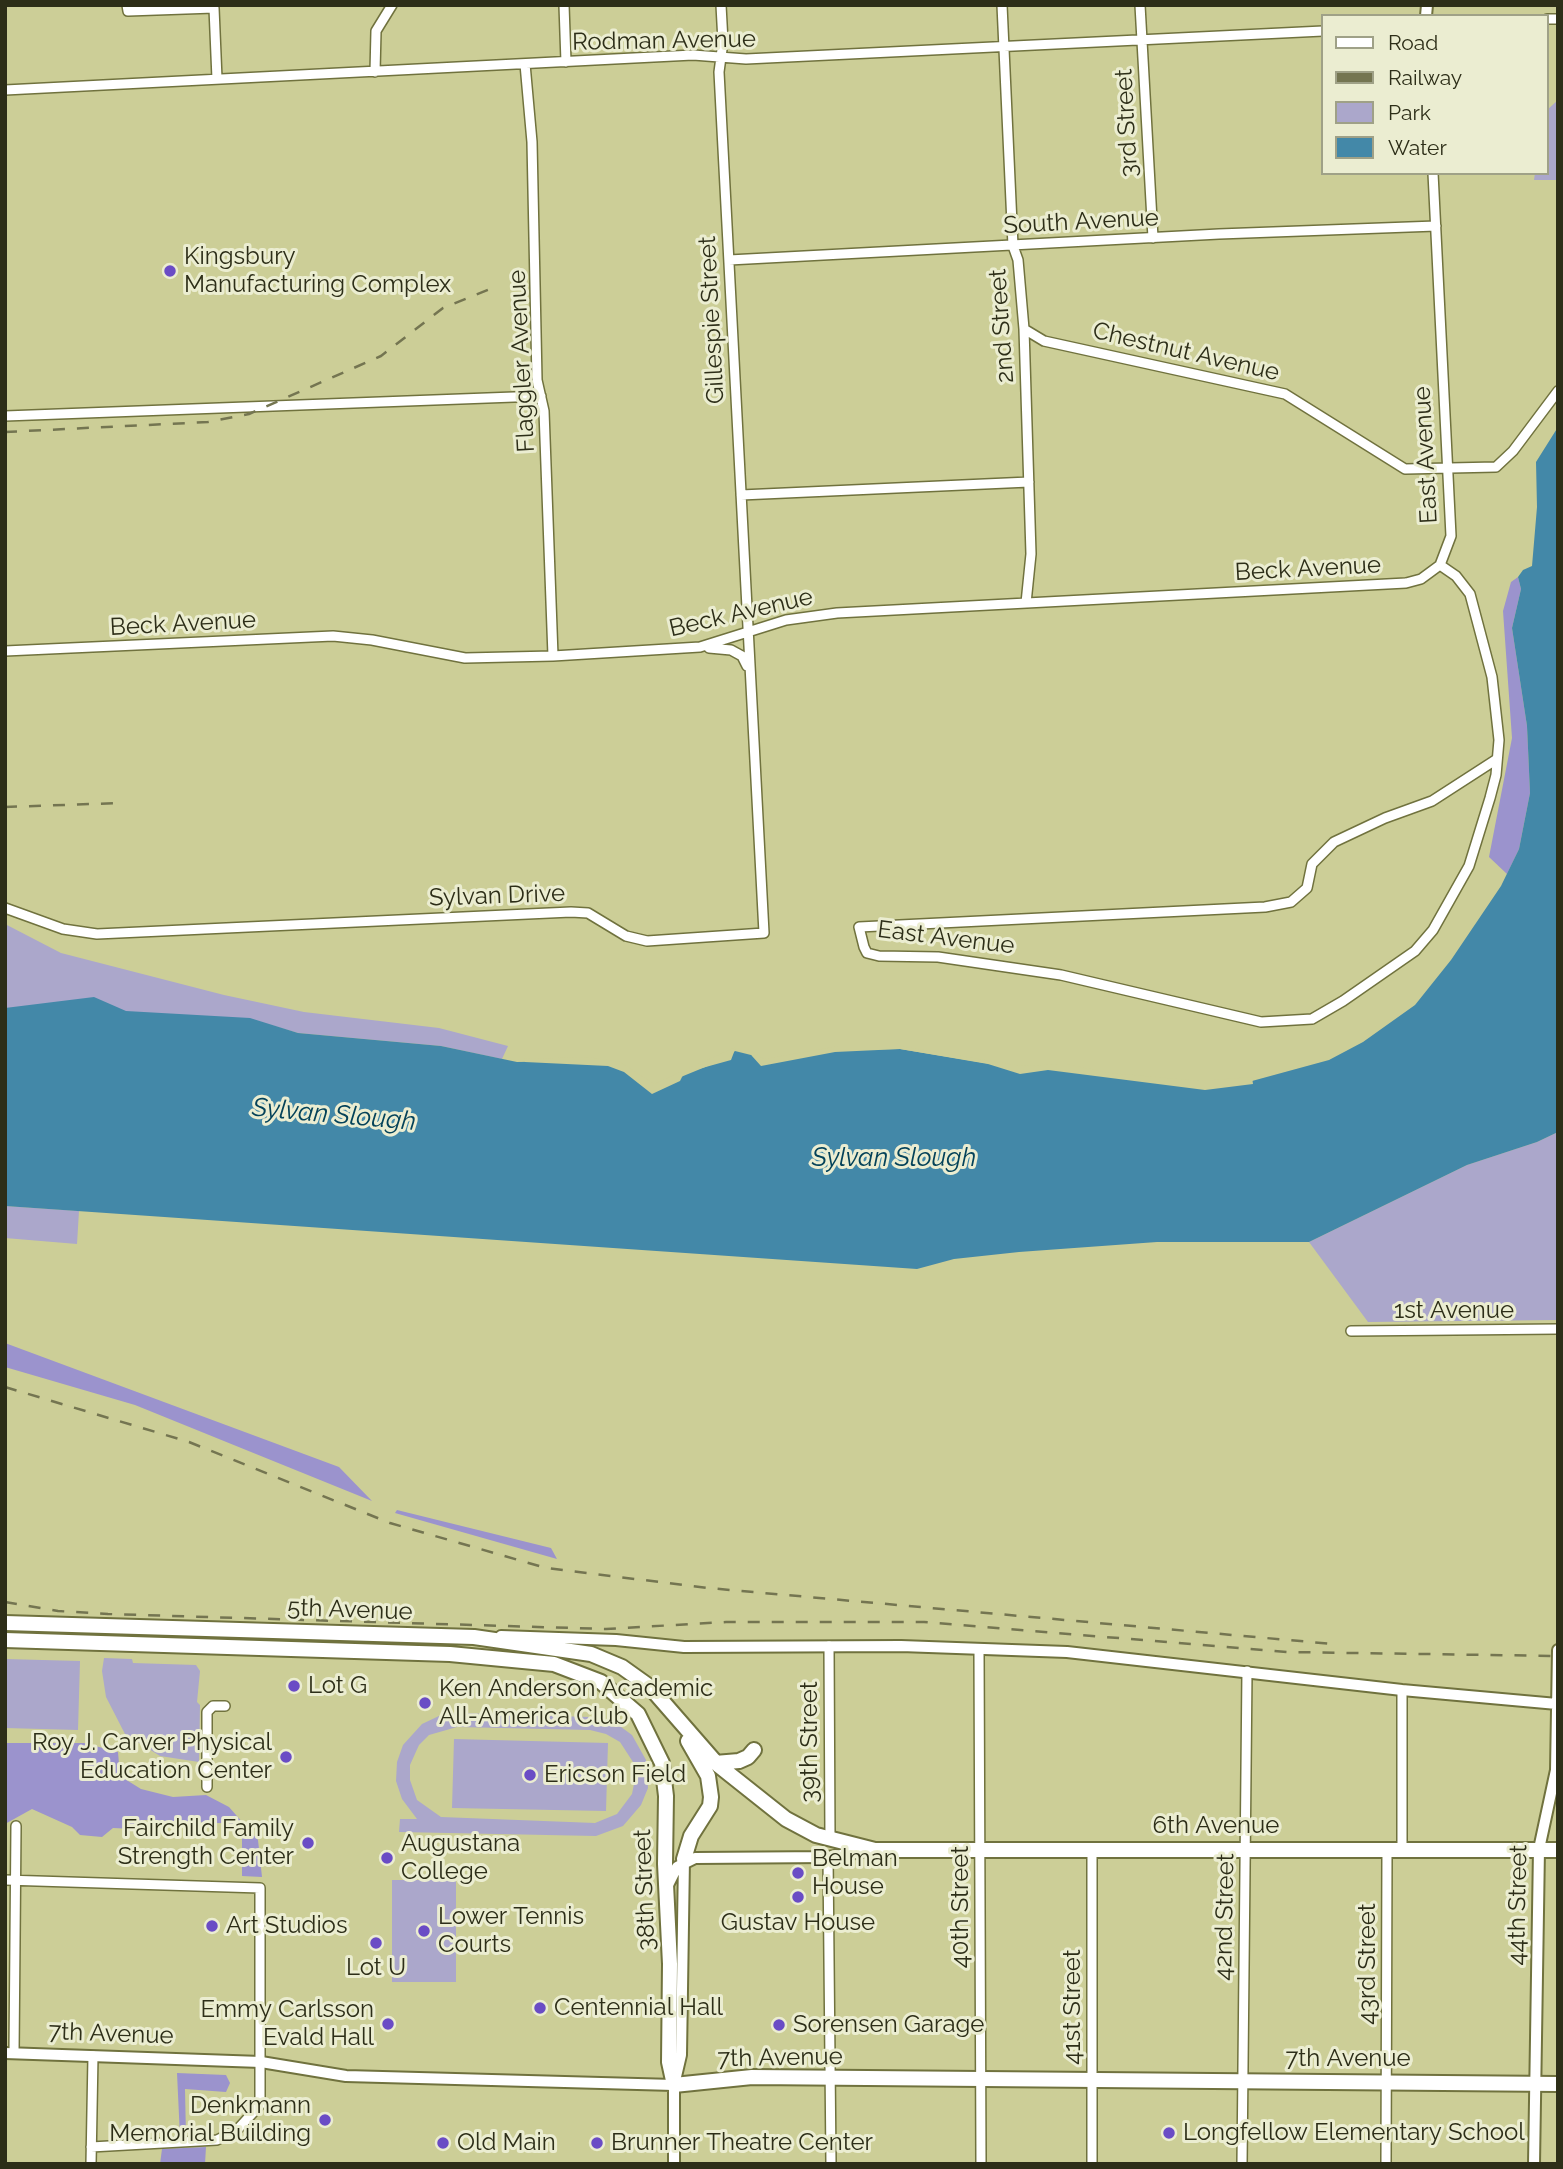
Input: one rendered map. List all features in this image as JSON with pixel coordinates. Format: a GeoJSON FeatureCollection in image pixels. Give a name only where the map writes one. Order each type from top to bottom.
{"type":"FeatureCollection","features":[{"type":"Feature","properties":{"kind":"main road","name":"5th Avenue"},"geometry":{"type":"LineString","coordinates":[[5,1623],[474,1637],[606,1659],[650,1688],[673,1712]]}},
{"type":"Feature","properties":{"kind":"main road","name":"5th Avenue"},"geometry":{"type":"LineString","coordinates":[[5,1640],[415,1653],[519,1660],[571,1668],[601,1682],[627,1703]]}},
{"type":"Feature","properties":{"kind":"main road","name":"38th Street"},"geometry":{"type":"LineString","coordinates":[[627,1703],[649,1731],[662,1762],[666,1796],[670,1964],[669,2062],[674,2085]]}},
{"type":"Feature","properties":{"kind":"main road","name":"6th Avenue"},"geometry":{"type":"LineString","coordinates":[[673,1712],[715,1763],[786,1819],[830,1839],[875,1850],[1558,1850]]}},
{"type":"Feature","properties":{"kind":"main road"},"geometry":{"type":"LineString","coordinates":[[673,1712],[711,1786],[710,1806],[691,1836],[683,1861]]}},
{"type":"Feature","properties":{"kind":"main road"},"geometry":{"type":"LineString","coordinates":[[715,1763],[739,1761],[754,1750]]}},
{"type":"Feature","properties":{"kind":"main road","name":"7th Avenue"},"geometry":{"type":"LineString","coordinates":[[674,2085],[752,2077],[1558,2084]]}},
{"type":"Feature","properties":{"kind":"street"},"geometry":{"type":"LineString","coordinates":[[127,5],[128,11],[214,8],[217,79]]}},
{"type":"Feature","properties":{"kind":"street"},"geometry":{"type":"LineString","coordinates":[[376,72],[376,31],[392,5]]}},
{"type":"Feature","properties":{"kind":"street"},"geometry":{"type":"LineString","coordinates":[[564,5],[566,62]]}},
{"type":"Feature","properties":{"kind":"street","name":"Gillespie Street"},"geometry":{"type":"LineString","coordinates":[[721,5],[729,260],[746,632]]}},
{"type":"Feature","properties":{"kind":"street","name":"2nd Street"},"geometry":{"type":"LineString","coordinates":[[1002,5],[1013,246],[1018,260],[1024,329],[1031,554],[1026,603]]}},
{"type":"Feature","properties":{"kind":"street","name":"3rd Street"},"geometry":{"type":"LineString","coordinates":[[1140,5],[1153,238]]}},
{"type":"Feature","properties":{"kind":"street","name":"Rodman Avenue"},"geometry":{"type":"LineString","coordinates":[[5,90],[693,55],[746,59],[1322,31]]}},
{"type":"Feature","properties":{"kind":"street","name":"Flaggler Avenue"},"geometry":{"type":"LineString","coordinates":[[525,64],[532,142],[537,380],[541,396],[553,656]]}},
{"type":"Feature","properties":{"kind":"street","name":"East Avenue"},"geometry":{"type":"LineString","coordinates":[[1433,175],[1451,536],[1440,565],[1464,584],[1476,609],[1499,723],[1497,759],[1487,811],[1469,866],[1433,930],[1398,964],[1312,1019],[1276,1023],[1239,1019],[1070,977],[938,957],[879,956],[867,953],[864,947],[859,927],[1265,907],[1290,902],[1307,888],[1312,864],[1334,842],[1385,818],[1432,801],[1497,759]]}},
{"type":"Feature","properties":{"kind":"street","name":"South Avenue"},"geometry":{"type":"LineString","coordinates":[[729,260],[1436,226]]}},
{"type":"Feature","properties":{"kind":"street","name":"Chestnut Avenue"},"geometry":{"type":"LineString","coordinates":[[1024,329],[1044,341],[1285,394],[1396,465],[1422,471],[1496,467],[1504,462],[1558,391]]}},
{"type":"Feature","properties":{"kind":"street"},"geometry":{"type":"LineString","coordinates":[[5,416],[541,396]]}},
{"type":"Feature","properties":{"kind":"street"},"geometry":{"type":"LineString","coordinates":[[741,495],[1029,482]]}},
{"type":"Feature","properties":{"kind":"street","name":"Beck Avenue"},"geometry":{"type":"LineString","coordinates":[[5,651],[333,636],[372,640],[465,658],[697,648],[804,616],[1406,583],[1428,576],[1440,565]]}},
{"type":"Feature","properties":{"kind":"street","name":"Sylvan Drive"},"geometry":{"type":"LineString","coordinates":[[5,908],[63,929],[97,934],[571,912],[588,913],[626,936],[647,941],[764,933],[746,632]]}},
{"type":"Feature","properties":{"kind":"street"},"geometry":{"type":"LineString","coordinates":[[697,648],[731,650],[742,656],[748,667]]}},
{"type":"Feature","properties":{"kind":"street","name":"1st Avenue"},"geometry":{"type":"LineString","coordinates":[[1351,1331],[1558,1329]]}},
{"type":"Feature","properties":{"kind":"street"},"geometry":{"type":"LineString","coordinates":[[474,1637],[519,1635],[684,1647],[829,1646],[1096,1654],[1402,1690],[1558,1704]]}},
{"type":"Feature","properties":{"kind":"street","name":"39th Street"},"geometry":{"type":"LineString","coordinates":[[829,1646],[830,1839]]}},
{"type":"Feature","properties":{"kind":"street","name":"40th Street"},"geometry":{"type":"LineString","coordinates":[[979,1650],[981,2164]]}},
{"type":"Feature","properties":{"kind":"street","name":"44th Street"},"geometry":{"type":"LineString","coordinates":[[1534,2164],[1539,1849],[1556,1770],[1558,1650]]}},
{"type":"Feature","properties":{"kind":"street","name":"42nd Street"},"geometry":{"type":"LineString","coordinates":[[1242,2164],[1247,1671]]}},
{"type":"Feature","properties":{"kind":"street","name":"43rd Street"},"geometry":{"type":"LineString","coordinates":[[1386,2164],[1402,1690]]}},
{"type":"Feature","properties":{"kind":"street"},"geometry":{"type":"LineString","coordinates":[[207,1787],[207,1712],[213,1706],[225,1706]]}},
{"type":"Feature","properties":{"kind":"street"},"geometry":{"type":"LineString","coordinates":[[10,2053],[16,1826]]}},
{"type":"Feature","properties":{"kind":"street","name":"6th Avenue"},"geometry":{"type":"LineString","coordinates":[[683,1861],[695,1858],[828,1857],[875,1850]]}},
{"type":"Feature","properties":{"kind":"street","name":"41st Street"},"geometry":{"type":"LineString","coordinates":[[1092,1851],[1092,2164]]}},
{"type":"Feature","properties":{"kind":"street"},"geometry":{"type":"LineString","coordinates":[[828,1857],[831,2164]]}},
{"type":"Feature","properties":{"kind":"street"},"geometry":{"type":"LineString","coordinates":[[667,1889],[673,1872],[683,1861]]}},
{"type":"Feature","properties":{"kind":"street","name":"38th Street"},"geometry":{"type":"LineString","coordinates":[[674,2164],[674,2085],[681,2055],[683,1861]]}},
{"type":"Feature","properties":{"kind":"street"},"geometry":{"type":"LineString","coordinates":[[5,1880],[260,1888],[260,2105],[248,2120],[227,2136],[202,2143],[91,2147]]}},
{"type":"Feature","properties":{"kind":"street","name":"7th Avenue"},"geometry":{"type":"LineString","coordinates":[[10,2053],[261,2062],[325,2075],[674,2085]]}},
{"type":"Feature","properties":{"kind":"street"},"geometry":{"type":"LineString","coordinates":[[91,2164],[93,2056]]}},
{"type":"Feature","properties":{"kind":"green space"},"geometry":{"type":"Polygon","coordinates":[[[1558,100],[1558,180],[1534,180],[1535,175],[1549,175],[1549,108],[1558,100]]]}},
{"type":"Feature","properties":{"kind":"green space"},"geometry":{"type":"Polygon","coordinates":[[[5,924],[61,953],[224,995],[304,1012],[439,1028],[508,1046],[502,1059],[441,1046],[298,1033],[250,1019],[5,1026],[5,924]]]}},
{"type":"Feature","properties":{"kind":"green space"},"geometry":{"type":"Polygon","coordinates":[[[1558,1132],[1558,1320],[1368,1322],[1309,1242],[1467,1165],[1537,1142],[1558,1132]]]}},
{"type":"Feature","properties":{"kind":"green space"},"geometry":{"type":"Polygon","coordinates":[[[5,1206],[79,1211],[77,1244],[5,1238],[5,1206]]]}},
{"type":"Feature","properties":{"kind":"green space"},"geometry":{"type":"Polygon","coordinates":[[[104,1658],[132,1659],[133,1663],[196,1665],[200,1671],[197,1702],[200,1705],[199,1762],[160,1756],[125,1734],[106,1697],[102,1671],[104,1658]]]}},
{"type":"Feature","properties":{"kind":"green space"},"geometry":{"type":"Polygon","coordinates":[[[5,1659],[80,1661],[78,1730],[5,1728],[5,1659]]]}},
{"type":"Feature","properties":{"kind":"green space"},"geometry":{"type":"Polygon","coordinates":[[[458,1713],[590,1717],[617,1724],[632,1735],[646,1760],[648,1788],[641,1805],[623,1826],[596,1836],[399,1832],[400,1819],[417,1819],[402,1799],[396,1781],[397,1762],[403,1745],[422,1724],[439,1716],[458,1713]],[[457,1727],[429,1735],[419,1745],[410,1765],[410,1780],[417,1800],[441,1817],[595,1823],[617,1814],[632,1794],[635,1779],[633,1762],[620,1742],[606,1734],[590,1730],[457,1727]]]}},
{"type":"Feature","properties":{"kind":"green space","name":"Ericson Field"},"geometry":{"type":"Polygon","coordinates":[[[454,1739],[608,1743],[606,1811],[452,1808],[454,1739]]]}},
{"type":"Feature","properties":{"kind":"green space","name":"Lower Tennis Courts"},"geometry":{"type":"Polygon","coordinates":[[[392,1880],[456,1880],[456,1982],[392,1982],[392,1880]]]}},
{"type":"Feature","properties":{"kind":"shaded area"},"geometry":{"type":"Polygon","coordinates":[[[1518,577],[1521,589],[1512,628],[1527,726],[1530,793],[1519,849],[1507,874],[1489,857],[1512,738],[1503,611],[1511,582],[1518,577]]]}},
{"type":"Feature","properties":{"kind":"shaded area"},"geometry":{"type":"Polygon","coordinates":[[[5,1343],[339,1467],[372,1501],[135,1405],[5,1367],[5,1343]]]}},
{"type":"Feature","properties":{"kind":"shaded area"},"geometry":{"type":"Polygon","coordinates":[[[397,1510],[551,1548],[557,1559],[395,1513],[397,1510]]]}},
{"type":"Feature","properties":{"kind":"shaded area"},"geometry":{"type":"Polygon","coordinates":[[[5,1743],[84,1743],[118,1752],[120,1776],[141,1789],[173,1797],[206,1795],[229,1807],[258,1840],[262,1877],[242,1876],[242,1824],[144,1820],[134,1829],[113,1828],[102,1837],[80,1835],[72,1827],[32,1809],[5,1824],[5,1743]]]}},
{"type":"Feature","properties":{"kind":"shaded area"},"geometry":{"type":"Polygon","coordinates":[[[177,2073],[226,2075],[230,2083],[226,2092],[185,2089],[186,2137],[180,2137],[177,2073]]]}},
{"type":"Feature","properties":{"kind":"shaded area"},"geometry":{"type":"Polygon","coordinates":[[[206,2147],[205,2164],[160,2164],[162,2149],[206,2147]]]}},
{"type":"Feature","properties":{"kind":"water","name":"Sylvan Slough"},"geometry":{"type":"Polygon","coordinates":[[[1558,427],[1558,1132],[1537,1142],[1467,1165],[1309,1242],[1157,1242],[954,1259],[917,1269],[5,1206],[5,1008],[94,997],[126,1011],[250,1018],[298,1033],[441,1046],[517,1062],[586,1061],[619,1065],[654,1088],[715,1063],[735,1051],[751,1055],[763,1063],[839,1050],[900,1049],[1021,1069],[1066,1068],[1110,1077],[1180,1081],[1252,1081],[1329,1060],[1363,1042],[1415,1005],[1451,960],[1501,886],[1519,849],[1530,793],[1527,726],[1512,628],[1521,589],[1518,577],[1523,570],[1532,566],[1537,507],[1536,462],[1558,427]]]}},
{"type":"Feature","properties":{"kind":"pier"},"geometry":{"type":"Polygon","coordinates":[[[839,1046],[900,1046],[1021,1066],[1066,1064],[1110,1073],[1201,1081],[1252,1077],[1253,1084],[1205,1090],[1048,1070],[1020,1074],[988,1064],[900,1049],[835,1052],[761,1066],[751,1051],[764,1059],[839,1046]]]}},
{"type":"Feature","properties":{"kind":"pier"},"geometry":{"type":"Polygon","coordinates":[[[736,1047],[731,1060],[684,1073],[680,1081],[652,1094],[624,1072],[608,1066],[525,1062],[524,1059],[587,1057],[620,1062],[654,1084],[736,1047]]]}},
{"type":"Feature","properties":{"kind":"railway"},"geometry":{"type":"LineString","coordinates":[[5,432],[208,422],[249,414],[381,356],[443,308],[495,287]]}},
{"type":"Feature","properties":{"kind":"railway"},"geometry":{"type":"LineString","coordinates":[[5,807],[119,803]]}},
{"type":"Feature","properties":{"kind":"railway"},"geometry":{"type":"LineString","coordinates":[[5,1387],[189,1442],[390,1523],[546,1568],[708,1588],[1333,1644]]}},
{"type":"Feature","properties":{"kind":"railway"},"geometry":{"type":"LineString","coordinates":[[5,1602],[58,1611],[108,1614],[606,1629],[726,1622],[924,1622],[1287,1652],[1558,1656]]}},
{"type":"Feature","properties":{"kind":"place","name":"Kingsbury Manufacturing Complex"},"geometry":{"type":"Point","coordinates":[170,271]}},
{"type":"Feature","properties":{"kind":"place","name":"Lot G"},"geometry":{"type":"Point","coordinates":[294,1686]}},
{"type":"Feature","properties":{"kind":"place","name":"Ken Anderson Academic All-America Club"},"geometry":{"type":"Point","coordinates":[425,1703]}},
{"type":"Feature","properties":{"kind":"place","name":"Roy J. Carver Physical Education Center"},"geometry":{"type":"Point","coordinates":[286,1757]}},
{"type":"Feature","properties":{"kind":"place","name":"Ericson Field"},"geometry":{"type":"Point","coordinates":[530,1775]}},
{"type":"Feature","properties":{"kind":"place","name":"Fairchild Family Strength Center"},"geometry":{"type":"Point","coordinates":[308,1843]}},
{"type":"Feature","properties":{"kind":"place","name":"Augustana College"},"geometry":{"type":"Point","coordinates":[387,1858]}},
{"type":"Feature","properties":{"kind":"place","name":"Belman House"},"geometry":{"type":"Point","coordinates":[798,1873]}},
{"type":"Feature","properties":{"kind":"place","name":"Gustav House"},"geometry":{"type":"Point","coordinates":[798,1897]}},
{"type":"Feature","properties":{"kind":"place","name":"Art Studios"},"geometry":{"type":"Point","coordinates":[212,1926]}},
{"type":"Feature","properties":{"kind":"place","name":"Lower Tennis Courts"},"geometry":{"type":"Point","coordinates":[424,1931]}},
{"type":"Feature","properties":{"kind":"place","name":"Lot U"},"geometry":{"type":"Point","coordinates":[376,1943]}},
{"type":"Feature","properties":{"kind":"place","name":"Centennial Hall"},"geometry":{"type":"Point","coordinates":[540,2008]}},
{"type":"Feature","properties":{"kind":"place","name":"Emmy Carlsson Evald Hall"},"geometry":{"type":"Point","coordinates":[388,2024]}},
{"type":"Feature","properties":{"kind":"place","name":"Sorensen Garage"},"geometry":{"type":"Point","coordinates":[779,2025]}},
{"type":"Feature","properties":{"kind":"place","name":"Denkmann Memorial Building"},"geometry":{"type":"Point","coordinates":[325,2120]}},
{"type":"Feature","properties":{"kind":"place","name":"Longfellow Elementary School"},"geometry":{"type":"Point","coordinates":[1169,2133]}},
{"type":"Feature","properties":{"kind":"place","name":"Old Main"},"geometry":{"type":"Point","coordinates":[443,2143]}},
{"type":"Feature","properties":{"kind":"place","name":"Brunner Theatre Center"},"geometry":{"type":"Point","coordinates":[597,2143]}}]}
